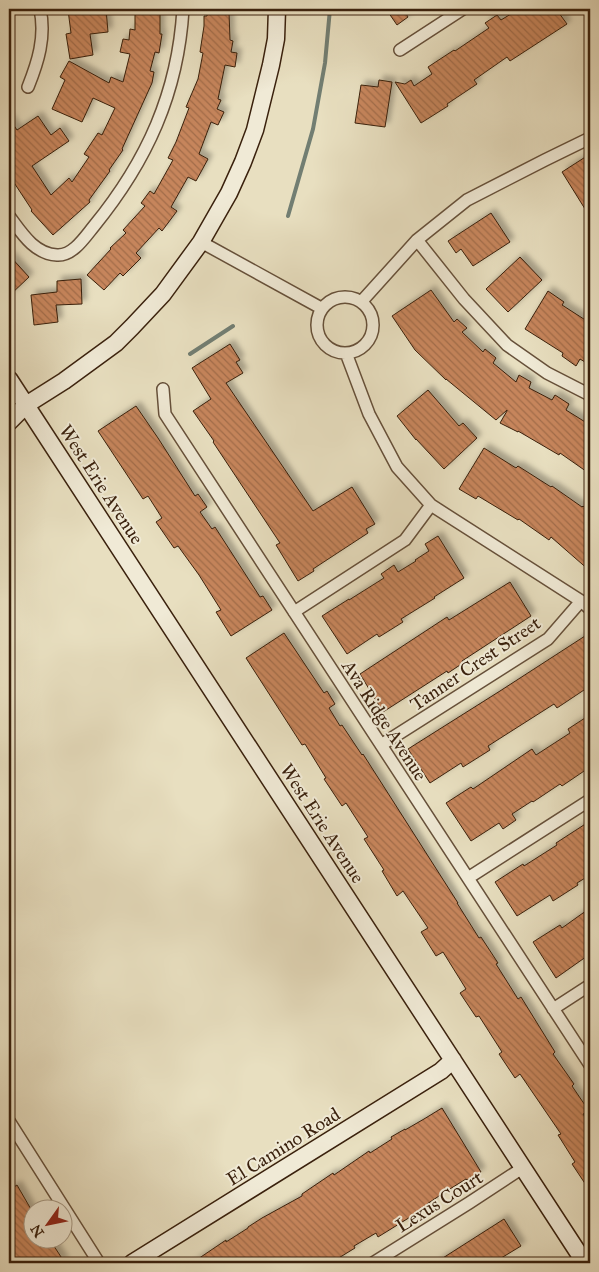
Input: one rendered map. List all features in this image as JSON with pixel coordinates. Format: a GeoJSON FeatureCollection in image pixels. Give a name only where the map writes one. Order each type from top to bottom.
{"type":"FeatureCollection","features":[{"type":"Feature","properties":{"kind":"street"},"geometry":{"type":"LineString","coordinates":[[28,87],[40,52],[42,24],[40,9]]}},
{"type":"Feature","properties":{"kind":"street"},"geometry":{"type":"LineString","coordinates":[[9,216],[34,246],[49,254],[58,256],[67,254],[76,247],[112,204],[142,156],[155,130],[175,68],[183,9]]}},
{"type":"Feature","properties":{"kind":"street"},"geometry":{"type":"LineString","coordinates":[[9,422],[26,405],[64,381],[121,338],[163,294],[201,242],[229,193],[255,130],[276,39],[277,9]]}},
{"type":"Feature","properties":{"kind":"street"},"geometry":{"type":"LineString","coordinates":[[400,50],[463,9]]}},
{"type":"Feature","properties":{"kind":"street"},"geometry":{"type":"LineString","coordinates":[[362,301],[418,240],[467,200],[590,138]]}},
{"type":"Feature","properties":{"kind":"street"},"geometry":{"type":"LineString","coordinates":[[418,240],[464,299],[507,345],[547,374],[590,395]]}},
{"type":"Feature","properties":{"kind":"street"},"geometry":{"type":"LineString","coordinates":[[201,242],[321,308]]}},
{"type":"Feature","properties":{"kind":"street"},"geometry":{"type":"LineString","coordinates":[[340,296],[348,296],[362,301],[370,311],[374,324],[371,337],[366,344],[354,352],[346,353],[338,352],[324,344],[317,331],[318,316],[321,308],[333,298],[340,296]]}},
{"type":"Feature","properties":{"kind":"street"},"geometry":{"type":"LineString","coordinates":[[346,353],[369,414],[397,467],[431,505],[586,605]]}},
{"type":"Feature","properties":{"kind":"street","name":"West Erie Avenue"},"geometry":{"type":"LineString","coordinates":[[9,379],[585,1263]]}},
{"type":"Feature","properties":{"kind":"street","name":"Ava Ridge Avenue"},"geometry":{"type":"LineString","coordinates":[[163,389],[165,414],[590,1065]]}},
{"type":"Feature","properties":{"kind":"street"},"geometry":{"type":"LineString","coordinates":[[9,408],[26,405]]}},
{"type":"Feature","properties":{"kind":"street"},"geometry":{"type":"LineString","coordinates":[[294,612],[405,540],[431,505]]}},
{"type":"Feature","properties":{"kind":"street","name":"Tanner Crest Street"},"geometry":{"type":"LineString","coordinates":[[381,745],[548,639],[586,605]]}},
{"type":"Feature","properties":{"kind":"street"},"geometry":{"type":"LineString","coordinates":[[468,878],[590,800]]}},
{"type":"Feature","properties":{"kind":"street"},"geometry":{"type":"LineString","coordinates":[[553,1009],[590,985]]}},
{"type":"Feature","properties":{"kind":"street","name":"El Camino Road"},"geometry":{"type":"LineString","coordinates":[[132,1263],[441,1071],[453,1060]]}},
{"type":"Feature","properties":{"kind":"street"},"geometry":{"type":"LineString","coordinates":[[9,1121],[99,1263]]}},
{"type":"Feature","properties":{"kind":"street","name":"Lexus Court"},"geometry":{"type":"LineString","coordinates":[[373,1263],[524,1167]]}},
{"type":"Feature","properties":{"kind":"building"},"geometry":{"type":"Polygon","coordinates":[[[106,9],[108,32],[90,34],[93,55],[70,59],[66,34],[71,33],[68,10],[106,9]]]}},
{"type":"Feature","properties":{"kind":"building"},"geometry":{"type":"Polygon","coordinates":[[[135,9],[160,9],[160,34],[162,34],[159,53],[155,52],[150,71],[154,72],[152,83],[123,150],[89,200],[90,202],[53,235],[31,211],[9,175],[9,118],[17,130],[38,116],[51,135],[60,128],[69,141],[32,166],[51,195],[69,178],[72,182],[89,157],[84,154],[98,133],[102,135],[115,108],[93,98],[82,122],[52,109],[65,80],[60,77],[69,61],[109,83],[111,77],[123,82],[130,54],[120,52],[123,39],[129,40],[130,29],[135,30],[135,9]]]}},
{"type":"Feature","properties":{"kind":"building"},"geometry":{"type":"Polygon","coordinates":[[[207,9],[220,9],[220,11],[229,12],[230,40],[233,41],[231,52],[237,53],[235,67],[225,65],[218,99],[221,100],[217,109],[224,112],[218,125],[211,122],[199,154],[208,159],[196,181],[188,177],[171,207],[177,211],[162,231],[159,228],[136,253],[141,258],[123,276],[120,273],[104,290],[87,275],[110,248],[126,233],[123,230],[145,206],[141,203],[150,191],[154,194],[173,160],[168,158],[189,108],[186,107],[198,79],[203,53],[200,52],[204,16],[207,16],[207,9]]]}},
{"type":"Feature","properties":{"kind":"building"},"geometry":{"type":"Polygon","coordinates":[[[386,9],[403,9],[408,17],[397,25],[386,9]]]}},
{"type":"Feature","properties":{"kind":"building"},"geometry":{"type":"Polygon","coordinates":[[[519,9],[556,9],[567,24],[510,61],[507,57],[474,80],[477,84],[421,123],[395,82],[405,84],[411,80],[414,86],[432,74],[428,67],[489,28],[485,23],[497,15],[501,20],[519,9]]]}},
{"type":"Feature","properties":{"kind":"building"},"geometry":{"type":"Polygon","coordinates":[[[379,80],[392,82],[385,127],[355,123],[361,85],[378,87],[379,80]]]}},
{"type":"Feature","properties":{"kind":"building"},"geometry":{"type":"Polygon","coordinates":[[[590,154],[590,217],[562,172],[590,154]]]}},
{"type":"Feature","properties":{"kind":"building"},"geometry":{"type":"Polygon","coordinates":[[[491,213],[510,242],[473,266],[461,249],[456,253],[448,241],[491,213]]]}},
{"type":"Feature","properties":{"kind":"building"},"geometry":{"type":"Polygon","coordinates":[[[9,255],[29,277],[9,296],[9,255]]]}},
{"type":"Feature","properties":{"kind":"building"},"geometry":{"type":"Polygon","coordinates":[[[520,257],[542,280],[508,312],[486,289],[520,257]]]}},
{"type":"Feature","properties":{"kind":"building"},"geometry":{"type":"Polygon","coordinates":[[[81,279],[82,304],[56,305],[58,322],[34,325],[31,295],[57,292],[57,281],[81,279]]]}},
{"type":"Feature","properties":{"kind":"building"},"geometry":{"type":"Polygon","coordinates":[[[431,290],[454,322],[457,319],[467,328],[462,332],[483,352],[485,349],[496,358],[493,363],[516,382],[519,375],[531,382],[529,388],[552,400],[555,395],[569,404],[566,410],[590,425],[590,474],[560,453],[559,455],[518,431],[500,423],[507,410],[496,420],[446,380],[415,350],[392,316],[431,290]]]}},
{"type":"Feature","properties":{"kind":"building"},"geometry":{"type":"Polygon","coordinates":[[[548,291],[564,302],[562,305],[590,323],[590,365],[580,359],[576,366],[562,356],[563,353],[525,329],[548,291]]]}},
{"type":"Feature","properties":{"kind":"building"},"geometry":{"type":"Polygon","coordinates":[[[230,344],[240,360],[236,362],[243,373],[226,383],[313,511],[352,487],[375,524],[366,529],[368,533],[298,581],[276,545],[280,543],[193,411],[211,399],[192,368],[230,344]]]}},
{"type":"Feature","properties":{"kind":"building"},"geometry":{"type":"Polygon","coordinates":[[[428,390],[459,426],[463,423],[477,438],[444,469],[416,440],[397,416],[428,390]]]}},
{"type":"Feature","properties":{"kind":"building"},"geometry":{"type":"Polygon","coordinates":[[[136,406],[195,496],[198,494],[207,507],[200,512],[212,529],[215,527],[260,597],[263,596],[272,610],[231,636],[216,612],[221,610],[199,575],[178,546],[174,548],[156,522],[162,518],[148,496],[143,499],[98,431],[136,406]]]}},
{"type":"Feature","properties":{"kind":"building"},"geometry":{"type":"Polygon","coordinates":[[[484,448],[516,468],[518,466],[552,486],[590,512],[590,571],[551,537],[549,540],[519,519],[478,496],[476,499],[459,489],[484,448]]]}},
{"type":"Feature","properties":{"kind":"building"},"geometry":{"type":"Polygon","coordinates":[[[438,536],[464,578],[401,619],[403,622],[379,637],[377,634],[347,654],[322,616],[384,578],[381,574],[394,565],[398,572],[416,561],[429,551],[425,544],[438,536]]]}},
{"type":"Feature","properties":{"kind":"building"},"geometry":{"type":"Polygon","coordinates":[[[510,582],[531,616],[462,661],[463,663],[448,673],[447,671],[383,712],[360,674],[447,617],[449,620],[510,582]]]}},
{"type":"Feature","properties":{"kind":"building"},"geometry":{"type":"Polygon","coordinates":[[[284,633],[324,693],[327,691],[335,704],[329,708],[340,726],[342,725],[363,754],[479,938],[481,937],[498,963],[496,964],[518,999],[521,997],[555,1052],[553,1054],[574,1084],[572,1086],[589,1111],[583,1114],[590,1125],[590,1191],[572,1164],[575,1162],[558,1135],[561,1134],[520,1074],[515,1078],[499,1054],[502,1052],[479,1016],[476,1017],[460,993],[466,989],[443,952],[436,956],[421,932],[428,928],[403,891],[397,896],[382,871],[384,870],[364,839],[368,837],[346,803],[342,806],[324,779],[326,778],[305,744],[302,745],[246,658],[284,633]]]}},
{"type":"Feature","properties":{"kind":"building"},"geometry":{"type":"Polygon","coordinates":[[[585,636],[590,644],[590,686],[557,708],[554,704],[488,746],[490,750],[463,767],[461,763],[430,783],[408,749],[585,636]]]}},
{"type":"Feature","properties":{"kind":"building"},"geometry":{"type":"Polygon","coordinates":[[[585,718],[590,726],[590,767],[562,786],[560,784],[512,814],[516,820],[503,829],[499,823],[471,841],[446,803],[471,787],[473,789],[532,749],[536,755],[570,733],[568,729],[585,718]]]}},
{"type":"Feature","properties":{"kind":"building"},"geometry":{"type":"Polygon","coordinates":[[[590,821],[590,875],[553,901],[550,895],[517,916],[495,882],[557,845],[556,843],[590,821]]]}},
{"type":"Feature","properties":{"kind":"building"},"geometry":{"type":"Polygon","coordinates":[[[590,908],[590,954],[556,978],[533,942],[560,925],[562,928],[590,908]]]}},
{"type":"Feature","properties":{"kind":"building"},"geometry":{"type":"Polygon","coordinates":[[[442,1108],[481,1172],[445,1192],[427,1204],[428,1206],[378,1237],[376,1233],[354,1246],[355,1248],[337,1259],[340,1263],[192,1263],[262,1218],[302,1196],[302,1194],[333,1173],[334,1175],[369,1151],[370,1153],[392,1139],[391,1137],[442,1108]]]}},
{"type":"Feature","properties":{"kind":"building"},"geometry":{"type":"Polygon","coordinates":[[[17,1185],[26,1200],[22,1200],[22,1250],[57,1250],[65,1263],[9,1263],[9,1190],[17,1185]]]}},
{"type":"Feature","properties":{"kind":"building"},"geometry":{"type":"Polygon","coordinates":[[[504,1219],[521,1246],[493,1263],[435,1263],[504,1219]]]}},
{"type":"Feature","properties":{"kind":"waterway"},"geometry":{"type":"LineString","coordinates":[[288,216],[313,129],[325,63],[330,9]]}},
{"type":"Feature","properties":{"kind":"waterway"},"geometry":{"type":"LineString","coordinates":[[190,354],[233,326]]}}]}
